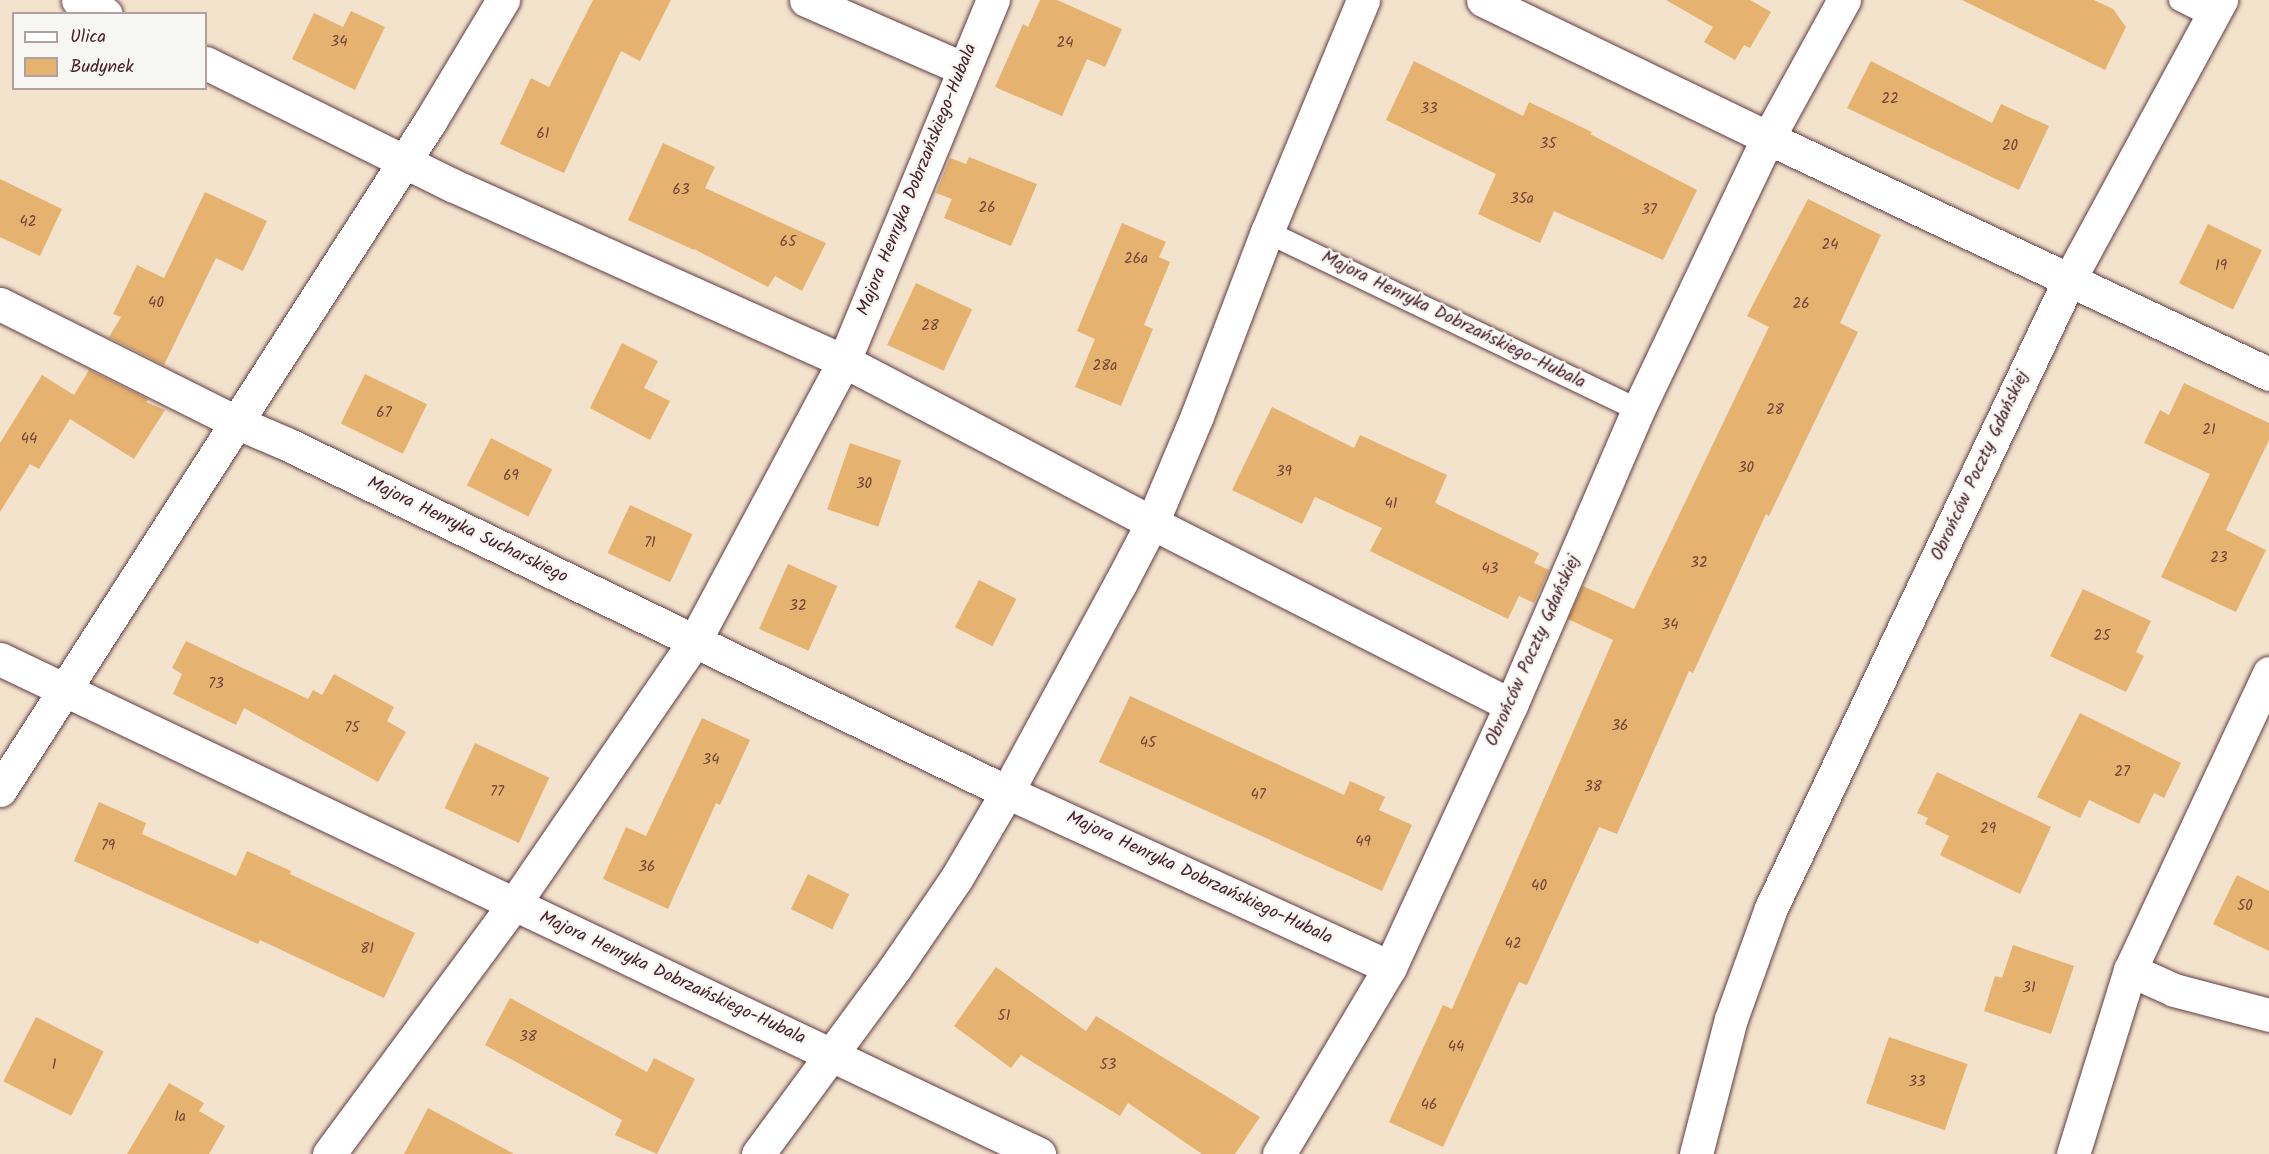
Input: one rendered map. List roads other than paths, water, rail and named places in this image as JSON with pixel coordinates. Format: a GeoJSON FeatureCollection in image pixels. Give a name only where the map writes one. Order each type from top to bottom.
{"type":"FeatureCollection","features":[{"type":"Feature","properties":{"kind":"street"},"geometry":{"type":"LineString","coordinates":[[78,0],[102,12]]}},
{"type":"Feature","properties":{"kind":"street"},"geometry":{"type":"LineString","coordinates":[[0,789],[238,423],[402,162],[429,123],[503,0]]}},
{"type":"Feature","properties":{"kind":"street"},"geometry":{"type":"LineString","coordinates":[[806,0],[964,69]]}},
{"type":"Feature","properties":{"kind":"street","name":"Majora Henryka Dobrzańskiego-Hubala"},"geometry":{"type":"LineString","coordinates":[[329,1154],[514,904],[694,642],[844,361],[993,0]]}},
{"type":"Feature","properties":{"kind":"street"},"geometry":{"type":"LineString","coordinates":[[758,1154],[895,968],[950,888],[1008,792],[1152,523],[1197,416],[1267,232],[1364,0]]}},
{"type":"Feature","properties":{"kind":"street"},"geometry":{"type":"LineString","coordinates":[[1483,0],[1768,138],[2269,374]]}},
{"type":"Feature","properties":{"kind":"street","name":"Obrońców Poczty Gdańskiej"},"geometry":{"type":"LineString","coordinates":[[1279,1154],[1390,967],[1511,705],[1638,411],[1768,138],[1844,0]]}},
{"type":"Feature","properties":{"kind":"street","name":"Obrońców Poczty Gdańskiej"},"geometry":{"type":"LineString","coordinates":[[1696,1154],[1731,1019],[1771,908],[2069,280],[2216,8]]}},
{"type":"Feature","properties":{"kind":"street"},"geometry":{"type":"LineString","coordinates":[[207,64],[402,162],[844,361],[1152,523],[1511,705]]}},
{"type":"Feature","properties":{"kind":"street","name":"Majora Henryka Sucharskiego"},"geometry":{"type":"LineString","coordinates":[[0,304],[238,423],[287,444],[694,642]]}},
{"type":"Feature","properties":{"kind":"street","name":"Majora Henryka Dobrzańskiego-Hubala"},"geometry":{"type":"LineString","coordinates":[[694,642],[1008,792],[1390,967]]}},
{"type":"Feature","properties":{"kind":"street"},"geometry":{"type":"LineString","coordinates":[[0,659],[514,904]]}},
{"type":"Feature","properties":{"kind":"street"},"geometry":{"type":"LineString","coordinates":[[2073,1154],[2130,970],[2267,681]]}},
{"type":"Feature","properties":{"kind":"street","name":"Majora Henryka Dobrzańskiego-Hubala"},"geometry":{"type":"LineString","coordinates":[[514,904],[1039,1154]]}},
{"type":"Feature","properties":{"kind":"street"},"geometry":{"type":"LineString","coordinates":[[2130,970],[2174,990],[2269,1015]]}},
{"type":"Feature","properties":{"kind":"lane","name":"Obrońców Poczty Gdańskiej"},"geometry":{"type":"LineString","coordinates":[[2180,0],[2216,8]]}},
{"type":"Feature","properties":{"kind":"lane","name":"Majora Henryka Dobrzańskiego-Hubala"},"geometry":{"type":"LineString","coordinates":[[1267,232],[1638,411]]}}]}
